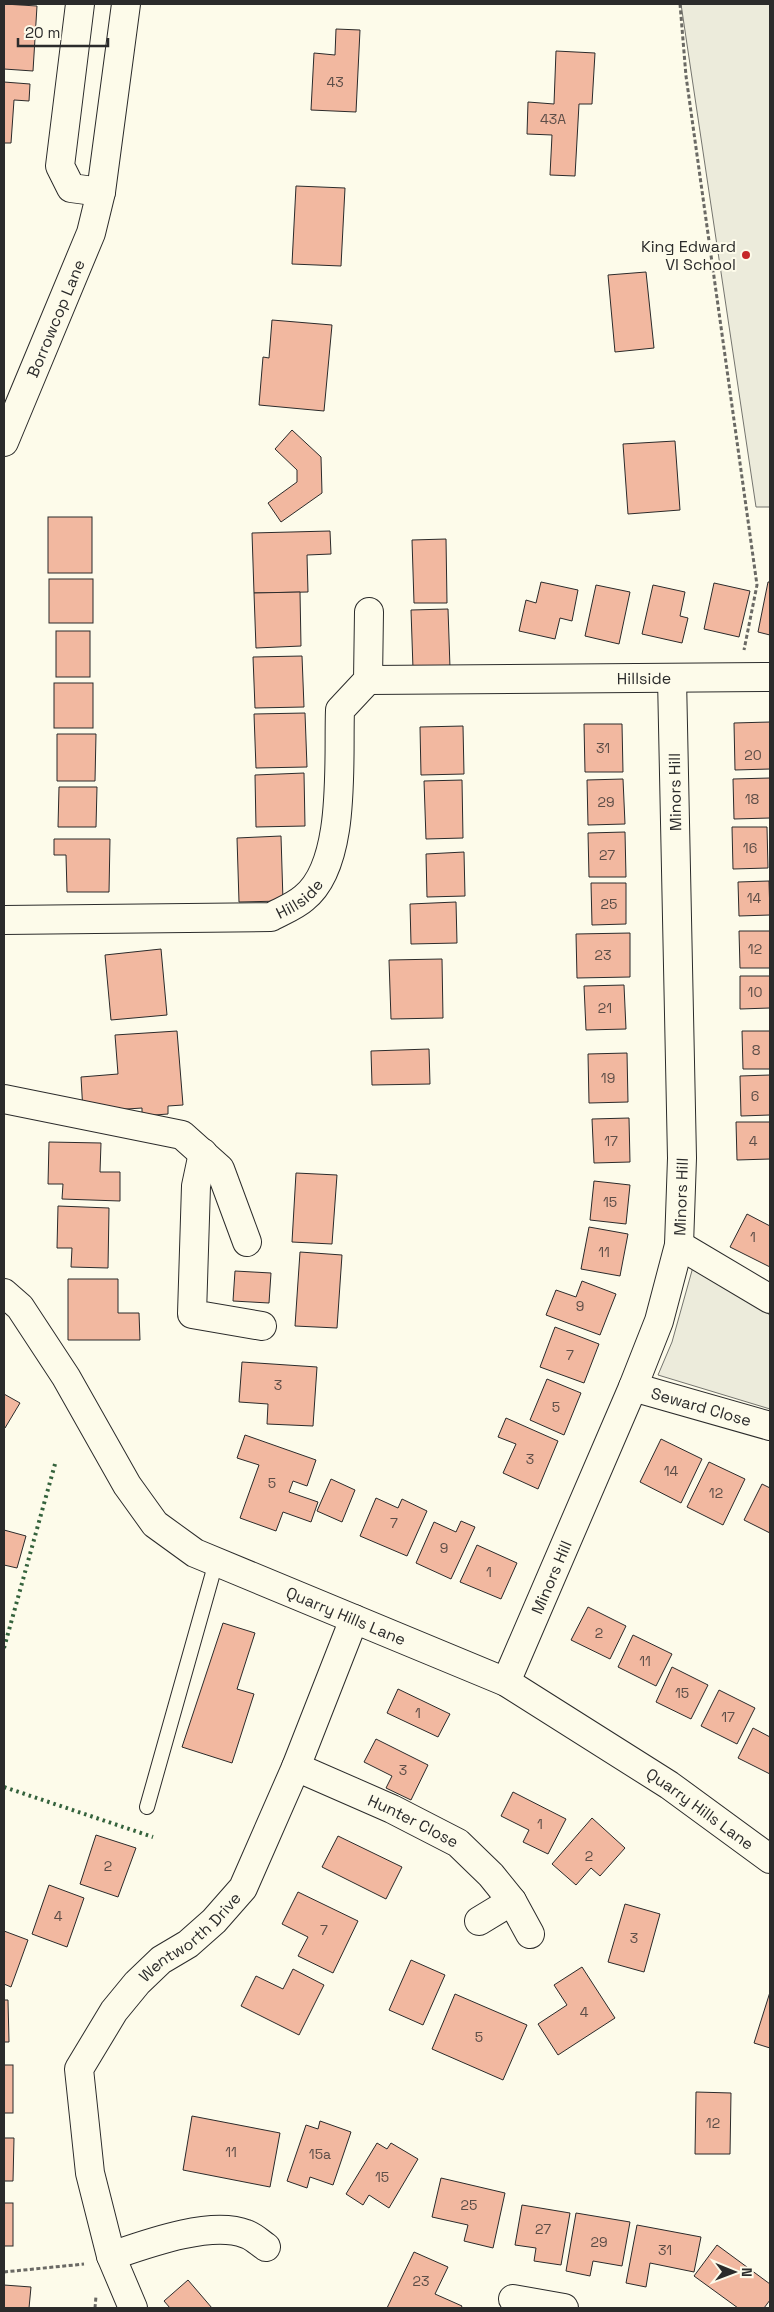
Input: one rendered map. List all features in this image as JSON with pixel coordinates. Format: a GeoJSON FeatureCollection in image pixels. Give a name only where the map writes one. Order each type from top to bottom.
{"type":"FeatureCollection","features":[{"type":"Feature","properties":{"kind":"street"},"geometry":{"type":"LineString","coordinates":[[80,4],[60,166],[71,188],[100,192]]}},
{"type":"Feature","properties":{"kind":"street","name":"Borrowcop Lane"},"geometry":{"type":"LineString","coordinates":[[4,442],[91,233],[100,192],[126,4]]}},
{"type":"Feature","properties":{"kind":"street"},"geometry":{"type":"LineString","coordinates":[[368,680],[369,612]]}},
{"type":"Feature","properties":{"kind":"street","name":"Hillside"},"geometry":{"type":"LineString","coordinates":[[4,920],[271,918],[305,898],[319,881],[335,838],[340,710],[368,680],[770,677]]}},
{"type":"Feature","properties":{"kind":"street","name":"Minors Hill"},"geometry":{"type":"LineString","coordinates":[[506,1682],[633,1387],[659,1321],[679,1245],[682,1158],[672,678]]}},
{"type":"Feature","properties":{"kind":"street"},"geometry":{"type":"LineString","coordinates":[[4,1099],[182,1135],[220,1169],[247,1242]]}},
{"type":"Feature","properties":{"kind":"street"},"geometry":{"type":"LineString","coordinates":[[203,1153],[196,1186],[192,1314],[262,1326]]}},
{"type":"Feature","properties":{"kind":"street"},"geometry":{"type":"LineString","coordinates":[[679,1245],[770,1299]]}},
{"type":"Feature","properties":{"kind":"street","name":"Quarry Hills Lane"},"geometry":{"type":"LineString","coordinates":[[4,1293],[20,1307],[66,1378],[128,1485],[155,1524],[195,1553],[506,1682],[669,1785],[770,1859]]}},
{"type":"Feature","properties":{"kind":"street","name":"Seward Close"},"geometry":{"type":"LineString","coordinates":[[633,1387],[770,1426]]}},
{"type":"Feature","properties":{"kind":"street","name":"Wentworth Drive"},"geometry":{"type":"LineString","coordinates":[[133,2308],[99,2259],[79,2069],[114,2011],[137,1983],[161,1960],[188,1944],[214,1921],[243,1888],[296,1767],[354,1619]]}},
{"type":"Feature","properties":{"kind":"street","name":"Hunter Close"},"geometry":{"type":"LineString","coordinates":[[296,1767],[392,1809],[458,1843],[491,1875],[512,1901],[530,1934]]}},
{"type":"Feature","properties":{"kind":"street"},"geometry":{"type":"LineString","coordinates":[[479,1921],[512,1901]]}},
{"type":"Feature","properties":{"kind":"street"},"geometry":{"type":"LineString","coordinates":[[99,2259],[159,2240],[212,2229],[246,2234],[266,2247]]}},
{"type":"Feature","properties":{"kind":"street"},"geometry":{"type":"LineString","coordinates":[[513,2299],[563,2308]]}},
{"type":"Feature","properties":{"kind":"lane"},"geometry":{"type":"LineString","coordinates":[[147,1807],[216,1562]]}},
{"type":"Feature","properties":{"kind":"path"},"geometry":{"type":"LineString","coordinates":[[680,4],[686,76],[757,586],[738,677]]}},
{"type":"Feature","properties":{"kind":"path"},"geometry":{"type":"LineString","coordinates":[[4,2272],[99,2259]]}},
{"type":"Feature","properties":{"kind":"shaded area","name":"King Edward VI School"},"geometry":{"type":"Polygon","coordinates":[[[681,4],[770,4],[770,507],[756,507],[681,4]]]}},
{"type":"Feature","properties":{"kind":"shaded area"},"geometry":{"type":"Polygon","coordinates":[[[693,1267],[770,1315],[770,1409],[658,1375],[672,1342],[693,1267]]]}},
{"type":"Feature","properties":{"kind":"building"},"geometry":{"type":"Polygon","coordinates":[[[4,4],[37,6],[33,71],[4,69],[4,4]]]}},
{"type":"Feature","properties":{"kind":"building"},"geometry":{"type":"Polygon","coordinates":[[[336,29],[360,30],[356,112],[311,110],[314,53],[335,55],[336,29]]]}},
{"type":"Feature","properties":{"kind":"building"},"geometry":{"type":"Polygon","coordinates":[[[556,51],[595,53],[592,104],[579,104],[575,176],[550,175],[552,135],[527,134],[528,102],[554,104],[556,51]]]}},
{"type":"Feature","properties":{"kind":"building"},"geometry":{"type":"Polygon","coordinates":[[[4,82],[30,84],[29,101],[14,100],[11,143],[4,143],[4,82]]]}},
{"type":"Feature","properties":{"kind":"building"},"geometry":{"type":"Polygon","coordinates":[[[296,186],[345,188],[341,266],[292,264],[296,186]]]}},
{"type":"Feature","properties":{"kind":"building"},"geometry":{"type":"Polygon","coordinates":[[[646,272],[654,348],[615,352],[608,275],[646,272]]]}},
{"type":"Feature","properties":{"kind":"building"},"geometry":{"type":"Polygon","coordinates":[[[272,320],[332,325],[324,411],[259,405],[263,357],[269,358],[272,320]]]}},
{"type":"Feature","properties":{"kind":"building"},"geometry":{"type":"Polygon","coordinates":[[[292,430],[321,457],[322,493],[281,522],[268,503],[297,482],[297,470],[275,449],[292,430]]]}},
{"type":"Feature","properties":{"kind":"building"},"geometry":{"type":"Polygon","coordinates":[[[675,441],[680,510],[628,514],[623,444],[675,441]]]}},
{"type":"Feature","properties":{"kind":"building"},"geometry":{"type":"Polygon","coordinates":[[[48,517],[92,517],[92,573],[48,573],[48,517]]]}},
{"type":"Feature","properties":{"kind":"building"},"geometry":{"type":"Polygon","coordinates":[[[330,531],[331,554],[307,555],[308,592],[254,593],[252,533],[330,531]]]}},
{"type":"Feature","properties":{"kind":"building"},"geometry":{"type":"Polygon","coordinates":[[[446,539],[447,603],[414,603],[412,540],[446,539]]]}},
{"type":"Feature","properties":{"kind":"building"},"geometry":{"type":"Polygon","coordinates":[[[49,579],[93,579],[93,623],[49,623],[49,579]]]}},
{"type":"Feature","properties":{"kind":"building"},"geometry":{"type":"Polygon","coordinates":[[[541,582],[578,590],[572,621],[560,618],[555,639],[519,631],[526,600],[536,603],[541,582]]]}},
{"type":"Feature","properties":{"kind":"building"},"geometry":{"type":"Polygon","coordinates":[[[768,582],[770,582],[770,635],[758,632],[768,582]]]}},
{"type":"Feature","properties":{"kind":"building"},"geometry":{"type":"Polygon","coordinates":[[[714,583],[750,591],[739,637],[704,629],[714,583]]]}},
{"type":"Feature","properties":{"kind":"building"},"geometry":{"type":"Polygon","coordinates":[[[596,585],[630,592],[619,644],[585,636],[596,585]]]}},
{"type":"Feature","properties":{"kind":"building"},"geometry":{"type":"Polygon","coordinates":[[[653,585],[685,592],[680,616],[688,618],[682,643],[642,634],[653,585]]]}},
{"type":"Feature","properties":{"kind":"building"},"geometry":{"type":"Polygon","coordinates":[[[300,592],[301,646],[256,648],[254,593],[300,592]]]}},
{"type":"Feature","properties":{"kind":"building"},"geometry":{"type":"Polygon","coordinates":[[[448,609],[450,668],[413,669],[411,610],[448,609]]]}},
{"type":"Feature","properties":{"kind":"building"},"geometry":{"type":"Polygon","coordinates":[[[56,631],[90,631],[90,677],[56,677],[56,631]]]}},
{"type":"Feature","properties":{"kind":"building"},"geometry":{"type":"Polygon","coordinates":[[[302,656],[304,707],[255,708],[253,657],[302,656]]]}},
{"type":"Feature","properties":{"kind":"building"},"geometry":{"type":"Polygon","coordinates":[[[54,683],[93,683],[93,728],[54,728],[54,683]]]}},
{"type":"Feature","properties":{"kind":"building"},"geometry":{"type":"Polygon","coordinates":[[[305,713],[307,767],[256,768],[254,714],[305,713]]]}},
{"type":"Feature","properties":{"kind":"building"},"geometry":{"type":"Polygon","coordinates":[[[770,722],[770,769],[735,770],[734,723],[770,722]]]}},
{"type":"Feature","properties":{"kind":"building"},"geometry":{"type":"Polygon","coordinates":[[[584,724],[622,724],[623,772],[585,772],[584,724]]]}},
{"type":"Feature","properties":{"kind":"building"},"geometry":{"type":"Polygon","coordinates":[[[463,726],[464,774],[421,775],[420,727],[463,726]]]}},
{"type":"Feature","properties":{"kind":"building"},"geometry":{"type":"Polygon","coordinates":[[[57,734],[96,734],[95,781],[57,781],[57,734]]]}},
{"type":"Feature","properties":{"kind":"building"},"geometry":{"type":"Polygon","coordinates":[[[304,773],[305,826],[256,827],[255,775],[304,773]]]}},
{"type":"Feature","properties":{"kind":"building"},"geometry":{"type":"Polygon","coordinates":[[[770,778],[770,818],[734,819],[733,779],[770,778]]]}},
{"type":"Feature","properties":{"kind":"building"},"geometry":{"type":"Polygon","coordinates":[[[623,779],[625,824],[588,825],[587,780],[623,779]]]}},
{"type":"Feature","properties":{"kind":"building"},"geometry":{"type":"Polygon","coordinates":[[[462,780],[463,838],[426,839],[424,781],[462,780]]]}},
{"type":"Feature","properties":{"kind":"building"},"geometry":{"type":"Polygon","coordinates":[[[59,787],[97,787],[96,827],[58,827],[59,787]]]}},
{"type":"Feature","properties":{"kind":"building"},"geometry":{"type":"Polygon","coordinates":[[[732,827],[767,827],[768,868],[733,869],[732,827]]]}},
{"type":"Feature","properties":{"kind":"building"},"geometry":{"type":"Polygon","coordinates":[[[625,832],[626,877],[589,877],[588,833],[625,832]]]}},
{"type":"Feature","properties":{"kind":"building"},"geometry":{"type":"Polygon","coordinates":[[[281,836],[283,901],[239,902],[237,838],[281,836]]]}},
{"type":"Feature","properties":{"kind":"building"},"geometry":{"type":"Polygon","coordinates":[[[54,839],[110,839],[109,892],[67,892],[66,855],[54,855],[54,839]]]}},
{"type":"Feature","properties":{"kind":"building"},"geometry":{"type":"Polygon","coordinates":[[[464,852],[465,896],[427,897],[426,854],[464,852]]]}},
{"type":"Feature","properties":{"kind":"building"},"geometry":{"type":"Polygon","coordinates":[[[769,881],[770,915],[739,916],[738,882],[769,881]]]}},
{"type":"Feature","properties":{"kind":"building"},"geometry":{"type":"Polygon","coordinates":[[[591,883],[626,883],[626,924],[592,925],[591,883]]]}},
{"type":"Feature","properties":{"kind":"building"},"geometry":{"type":"Polygon","coordinates":[[[456,902],[457,943],[411,944],[410,904],[456,902]]]}},
{"type":"Feature","properties":{"kind":"building"},"geometry":{"type":"Polygon","coordinates":[[[739,931],[770,931],[770,968],[740,968],[739,931]]]}},
{"type":"Feature","properties":{"kind":"building"},"geometry":{"type":"Polygon","coordinates":[[[630,933],[630,977],[577,978],[576,934],[630,933]]]}},
{"type":"Feature","properties":{"kind":"building"},"geometry":{"type":"Polygon","coordinates":[[[161,949],[167,1015],[111,1020],[105,955],[161,949]]]}},
{"type":"Feature","properties":{"kind":"building"},"geometry":{"type":"Polygon","coordinates":[[[442,959],[443,1018],[391,1019],[389,960],[442,959]]]}},
{"type":"Feature","properties":{"kind":"building"},"geometry":{"type":"Polygon","coordinates":[[[740,976],[770,976],[770,1008],[740,1009],[740,976]]]}},
{"type":"Feature","properties":{"kind":"building"},"geometry":{"type":"Polygon","coordinates":[[[624,985],[626,1029],[586,1030],[584,986],[624,985]]]}},
{"type":"Feature","properties":{"kind":"building"},"geometry":{"type":"Polygon","coordinates":[[[177,1031],[183,1105],[168,1106],[168,1114],[142,1116],[142,1108],[83,1112],[81,1077],[118,1074],[115,1035],[177,1031]]]}},
{"type":"Feature","properties":{"kind":"building"},"geometry":{"type":"Polygon","coordinates":[[[742,1031],[770,1031],[770,1069],[743,1069],[742,1031]]]}},
{"type":"Feature","properties":{"kind":"building"},"geometry":{"type":"Polygon","coordinates":[[[429,1049],[430,1084],[372,1085],[371,1051],[429,1049]]]}},
{"type":"Feature","properties":{"kind":"building"},"geometry":{"type":"Polygon","coordinates":[[[627,1053],[628,1102],[589,1103],[588,1054],[627,1053]]]}},
{"type":"Feature","properties":{"kind":"building"},"geometry":{"type":"Polygon","coordinates":[[[770,1075],[770,1115],[741,1116],[740,1076],[770,1075]]]}},
{"type":"Feature","properties":{"kind":"building"},"geometry":{"type":"Polygon","coordinates":[[[629,1118],[630,1162],[594,1163],[592,1119],[629,1118]]]}},
{"type":"Feature","properties":{"kind":"building"},"geometry":{"type":"Polygon","coordinates":[[[736,1122],[770,1122],[770,1159],[737,1160],[736,1122]]]}},
{"type":"Feature","properties":{"kind":"building"},"geometry":{"type":"Polygon","coordinates":[[[49,1142],[101,1143],[100,1172],[120,1172],[120,1201],[62,1199],[63,1184],[48,1184],[49,1142]]]}},
{"type":"Feature","properties":{"kind":"building"},"geometry":{"type":"Polygon","coordinates":[[[296,1173],[337,1175],[332,1244],[292,1242],[296,1173]]]}},
{"type":"Feature","properties":{"kind":"building"},"geometry":{"type":"Polygon","coordinates":[[[594,1181],[630,1185],[626,1224],[590,1220],[594,1181]]]}},
{"type":"Feature","properties":{"kind":"building"},"geometry":{"type":"Polygon","coordinates":[[[58,1206],[109,1208],[108,1268],[71,1267],[72,1248],[57,1248],[58,1206]]]}},
{"type":"Feature","properties":{"kind":"building"},"geometry":{"type":"Polygon","coordinates":[[[747,1214],[770,1226],[770,1267],[730,1247],[747,1214]]]}},
{"type":"Feature","properties":{"kind":"building"},"geometry":{"type":"Polygon","coordinates":[[[589,1227],[628,1234],[620,1276],[581,1269],[589,1227]]]}},
{"type":"Feature","properties":{"kind":"building"},"geometry":{"type":"Polygon","coordinates":[[[300,1252],[342,1255],[337,1328],[295,1326],[300,1252]]]}},
{"type":"Feature","properties":{"kind":"building"},"geometry":{"type":"Polygon","coordinates":[[[235,1271],[271,1273],[269,1303],[233,1301],[235,1271]]]}},
{"type":"Feature","properties":{"kind":"building"},"geometry":{"type":"Polygon","coordinates":[[[68,1279],[118,1279],[118,1313],[139,1313],[140,1340],[68,1340],[68,1279]]]}},
{"type":"Feature","properties":{"kind":"building"},"geometry":{"type":"Polygon","coordinates":[[[582,1281],[616,1294],[600,1335],[546,1315],[556,1290],[576,1297],[582,1281]]]}},
{"type":"Feature","properties":{"kind":"building"},"geometry":{"type":"Polygon","coordinates":[[[555,1327],[599,1344],[584,1383],[540,1367],[555,1327]]]}},
{"type":"Feature","properties":{"kind":"building"},"geometry":{"type":"Polygon","coordinates":[[[242,1362],[317,1367],[313,1426],[267,1424],[268,1404],[239,1402],[242,1362]]]}},
{"type":"Feature","properties":{"kind":"building"},"geometry":{"type":"Polygon","coordinates":[[[547,1379],[581,1393],[564,1435],[530,1420],[547,1379]]]}},
{"type":"Feature","properties":{"kind":"building"},"geometry":{"type":"Polygon","coordinates":[[[4,1394],[20,1403],[5,1428],[4,1428],[4,1394]]]}},
{"type":"Feature","properties":{"kind":"building"},"geometry":{"type":"Polygon","coordinates":[[[506,1418],[558,1441],[538,1489],[503,1473],[516,1444],[498,1437],[506,1418]]]}},
{"type":"Feature","properties":{"kind":"building"},"geometry":{"type":"Polygon","coordinates":[[[245,1435],[316,1460],[307,1486],[293,1481],[289,1492],[318,1502],[311,1522],[283,1512],[276,1531],[240,1518],[259,1465],[237,1458],[245,1435]]]}},
{"type":"Feature","properties":{"kind":"building"},"geometry":{"type":"Polygon","coordinates":[[[661,1439],[702,1459],[681,1503],[640,1482],[661,1439]]]}},
{"type":"Feature","properties":{"kind":"building"},"geometry":{"type":"Polygon","coordinates":[[[709,1462],[745,1479],[723,1525],[687,1507],[709,1462]]]}},
{"type":"Feature","properties":{"kind":"building"},"geometry":{"type":"Polygon","coordinates":[[[331,1479],[355,1490],[342,1522],[317,1511],[331,1479]]]}},
{"type":"Feature","properties":{"kind":"building"},"geometry":{"type":"Polygon","coordinates":[[[762,1484],[770,1488],[770,1533],[744,1520],[762,1484]]]}},
{"type":"Feature","properties":{"kind":"building"},"geometry":{"type":"Polygon","coordinates":[[[376,1498],[398,1508],[402,1499],[427,1511],[407,1556],[360,1536],[376,1498]]]}},
{"type":"Feature","properties":{"kind":"building"},"geometry":{"type":"Polygon","coordinates":[[[461,1521],[475,1527],[451,1579],[416,1563],[434,1522],[456,1532],[461,1521]]]}},
{"type":"Feature","properties":{"kind":"building"},"geometry":{"type":"Polygon","coordinates":[[[4,1530],[26,1536],[17,1568],[4,1565],[4,1530]]]}},
{"type":"Feature","properties":{"kind":"building"},"geometry":{"type":"Polygon","coordinates":[[[477,1545],[517,1563],[501,1599],[460,1582],[477,1545]]]}},
{"type":"Feature","properties":{"kind":"building"},"geometry":{"type":"Polygon","coordinates":[[[588,1607],[626,1626],[610,1659],[571,1640],[588,1607]]]}},
{"type":"Feature","properties":{"kind":"building"},"geometry":{"type":"Polygon","coordinates":[[[223,1623],[255,1633],[237,1689],[254,1694],[232,1763],[182,1747],[223,1623]]]}},
{"type":"Feature","properties":{"kind":"building"},"geometry":{"type":"Polygon","coordinates":[[[633,1635],[672,1654],[656,1686],[618,1667],[633,1635]]]}},
{"type":"Feature","properties":{"kind":"building"},"geometry":{"type":"Polygon","coordinates":[[[672,1667],[708,1685],[691,1719],[656,1702],[672,1667]]]}},
{"type":"Feature","properties":{"kind":"building"},"geometry":{"type":"Polygon","coordinates":[[[398,1689],[450,1714],[438,1737],[387,1713],[398,1689]]]}},
{"type":"Feature","properties":{"kind":"building"},"geometry":{"type":"Polygon","coordinates":[[[719,1690],[755,1708],[737,1744],[701,1726],[719,1690]]]}},
{"type":"Feature","properties":{"kind":"building"},"geometry":{"type":"Polygon","coordinates":[[[753,1728],[770,1737],[770,1774],[738,1758],[753,1728]]]}},
{"type":"Feature","properties":{"kind":"building"},"geometry":{"type":"Polygon","coordinates":[[[376,1739],[428,1765],[411,1800],[386,1788],[392,1776],[364,1762],[376,1739]]]}},
{"type":"Feature","properties":{"kind":"building"},"geometry":{"type":"Polygon","coordinates":[[[513,1792],[566,1819],[548,1854],[523,1842],[529,1830],[501,1816],[513,1792]]]}},
{"type":"Feature","properties":{"kind":"building"},"geometry":{"type":"Polygon","coordinates":[[[592,1818],[625,1848],[600,1876],[591,1868],[576,1885],[552,1864],[592,1818]]]}},
{"type":"Feature","properties":{"kind":"building"},"geometry":{"type":"Polygon","coordinates":[[[96,1835],[136,1848],[118,1897],[80,1884],[96,1835]]]}},
{"type":"Feature","properties":{"kind":"building"},"geometry":{"type":"Polygon","coordinates":[[[338,1836],[402,1867],[386,1899],[322,1867],[338,1836]]]}},
{"type":"Feature","properties":{"kind":"building"},"geometry":{"type":"Polygon","coordinates":[[[49,1885],[84,1898],[67,1947],[32,1934],[49,1885]]]}},
{"type":"Feature","properties":{"kind":"building"},"geometry":{"type":"Polygon","coordinates":[[[298,1892],[358,1921],[333,1973],[298,1956],[308,1937],[282,1924],[298,1892]]]}},
{"type":"Feature","properties":{"kind":"building"},"geometry":{"type":"Polygon","coordinates":[[[625,1904],[660,1914],[644,1972],[608,1962],[625,1904]]]}},
{"type":"Feature","properties":{"kind":"building"},"geometry":{"type":"Polygon","coordinates":[[[4,1931],[28,1940],[11,1987],[4,1984],[4,1931]]]}},
{"type":"Feature","properties":{"kind":"building"},"geometry":{"type":"Polygon","coordinates":[[[411,1960],[445,1975],[423,2025],[389,2010],[411,1960]]]}},
{"type":"Feature","properties":{"kind":"building"},"geometry":{"type":"Polygon","coordinates":[[[582,1967],[615,2018],[558,2055],[538,2024],[567,2005],[554,1985],[582,1967]]]}},
{"type":"Feature","properties":{"kind":"building"},"geometry":{"type":"Polygon","coordinates":[[[293,1969],[324,1985],[299,2035],[241,2006],[256,1976],[283,1989],[293,1969]]]}},
{"type":"Feature","properties":{"kind":"building"},"geometry":{"type":"Polygon","coordinates":[[[770,1992],[770,2048],[754,2043],[770,1992]]]}},
{"type":"Feature","properties":{"kind":"building"},"geometry":{"type":"Polygon","coordinates":[[[455,1994],[527,2025],[503,2080],[432,2049],[455,1994]]]}},
{"type":"Feature","properties":{"kind":"building"},"geometry":{"type":"Polygon","coordinates":[[[4,2000],[8,2000],[9,2042],[4,2042],[4,2000]]]}},
{"type":"Feature","properties":{"kind":"building"},"geometry":{"type":"Polygon","coordinates":[[[4,2065],[13,2065],[13,2113],[4,2113],[4,2065]]]}},
{"type":"Feature","properties":{"kind":"building"},"geometry":{"type":"Polygon","coordinates":[[[696,2092],[731,2093],[730,2154],[695,2154],[696,2092]]]}},
{"type":"Feature","properties":{"kind":"building"},"geometry":{"type":"Polygon","coordinates":[[[192,2116],[280,2133],[270,2187],[183,2170],[192,2116]]]}},
{"type":"Feature","properties":{"kind":"building"},"geometry":{"type":"Polygon","coordinates":[[[320,2121],[351,2132],[333,2185],[310,2177],[307,2188],[287,2181],[306,2125],[318,2129],[320,2121]]]}},
{"type":"Feature","properties":{"kind":"building"},"geometry":{"type":"Polygon","coordinates":[[[4,2138],[14,2138],[13,2181],[4,2181],[4,2138]]]}},
{"type":"Feature","properties":{"kind":"building"},"geometry":{"type":"Polygon","coordinates":[[[377,2143],[387,2149],[391,2143],[418,2159],[389,2208],[369,2195],[363,2205],[346,2194],[377,2143]]]}},
{"type":"Feature","properties":{"kind":"building"},"geometry":{"type":"Polygon","coordinates":[[[441,2178],[505,2193],[493,2248],[464,2241],[468,2225],[432,2217],[441,2178]]]}},
{"type":"Feature","properties":{"kind":"building"},"geometry":{"type":"Polygon","coordinates":[[[4,2203],[13,2203],[13,2246],[4,2246],[4,2203]]]}},
{"type":"Feature","properties":{"kind":"building"},"geometry":{"type":"Polygon","coordinates":[[[522,2205],[570,2213],[561,2265],[534,2261],[536,2248],[515,2245],[522,2205]]]}},
{"type":"Feature","properties":{"kind":"building"},"geometry":{"type":"Polygon","coordinates":[[[576,2213],[630,2222],[622,2266],[593,2261],[590,2276],[566,2271],[576,2213]]]}},
{"type":"Feature","properties":{"kind":"building"},"geometry":{"type":"Polygon","coordinates":[[[637,2225],[701,2237],[694,2272],[650,2263],[646,2287],[626,2283],[637,2225]]]}},
{"type":"Feature","properties":{"kind":"building"},"geometry":{"type":"Polygon","coordinates":[[[717,2245],[770,2284],[770,2300],[764,2308],[738,2308],[694,2276],[717,2245]]]}},
{"type":"Feature","properties":{"kind":"building"},"geometry":{"type":"Polygon","coordinates":[[[414,2252],[448,2267],[435,2294],[462,2306],[461,2308],[387,2308],[414,2252]]]}},
{"type":"Feature","properties":{"kind":"building"},"geometry":{"type":"Polygon","coordinates":[[[188,2280],[212,2308],[170,2308],[164,2301],[188,2280]]]}},
{"type":"Feature","properties":{"kind":"building"},"geometry":{"type":"Polygon","coordinates":[[[4,2285],[31,2287],[29,2308],[4,2308],[4,2285]]]}},
{"type":"Feature","properties":{"kind":"hedge"},"geometry":{"type":"LineString","coordinates":[[4,1648],[55,1464]]}},
{"type":"Feature","properties":{"kind":"hedge"},"geometry":{"type":"LineString","coordinates":[[4,1787],[153,1837]]}},
{"type":"Feature","properties":{"kind":"place","name":"King Edward VI School"},"geometry":{"type":"Point","coordinates":[746,255]}}]}
